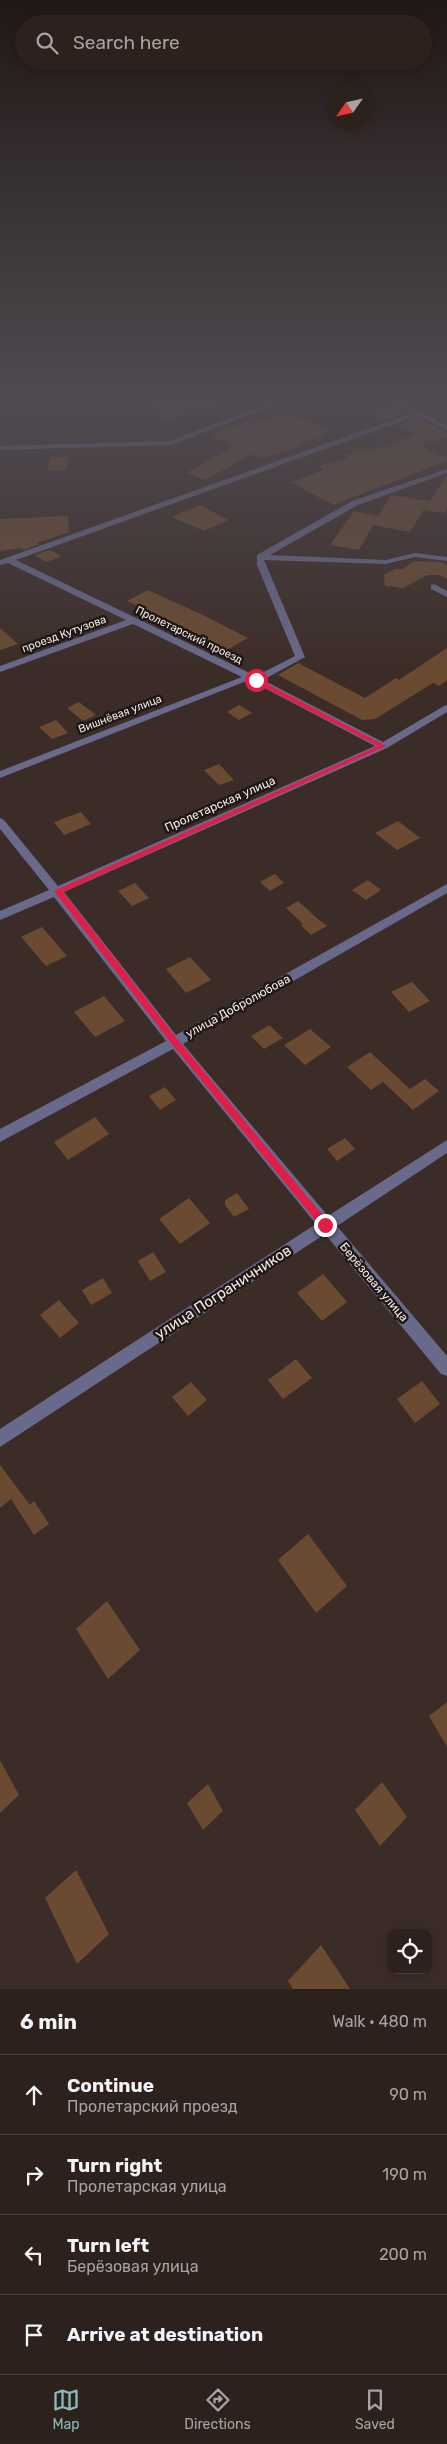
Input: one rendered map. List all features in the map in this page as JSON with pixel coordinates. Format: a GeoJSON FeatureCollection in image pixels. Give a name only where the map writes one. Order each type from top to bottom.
{"type":"FeatureCollection","features":[{"type":"Feature","properties":{"kind":"street"},"geometry":{"type":"LineString","coordinates":[[0,562],[11,560],[208,489]]}},
{"type":"Feature","properties":{"kind":"street"},"geometry":{"type":"LineString","coordinates":[[260,557],[354,503],[395,489]]}},
{"type":"Feature","properties":{"kind":"street"},"geometry":{"type":"LineString","coordinates":[[260,557],[386,562],[415,555],[447,559]]}},
{"type":"Feature","properties":{"kind":"street","name":"Вишнёвая улица"},"geometry":{"type":"LineString","coordinates":[[0,775],[253,678],[300,657],[260,565],[260,557]]}},
{"type":"Feature","properties":{"kind":"street","name":"Пролетарский проезд"},"geometry":{"type":"LineString","coordinates":[[11,560],[253,678],[383,746]]}},
{"type":"Feature","properties":{"kind":"street"},"geometry":{"type":"LineString","coordinates":[[434,587],[447,594]]}},
{"type":"Feature","properties":{"kind":"street","name":"проезд Кутузова"},"geometry":{"type":"LineString","coordinates":[[0,668],[135,620]]}},
{"type":"Feature","properties":{"kind":"street","name":"Пролетарская улица"},"geometry":{"type":"LineString","coordinates":[[0,916],[383,746],[447,708]]}},
{"type":"Feature","properties":{"kind":"street","name":"Берёзовая улица"},"geometry":{"type":"LineString","coordinates":[[0,822],[58,891],[175,1042],[325,1225],[447,1368]]}},
{"type":"Feature","properties":{"kind":"street","name":"улица Добролюбова"},"geometry":{"type":"LineString","coordinates":[[0,1136],[175,1042],[447,888]]}},
{"type":"Feature","properties":{"kind":"street","name":"улица Пограничников"},"geometry":{"type":"LineString","coordinates":[[0,1439],[447,1146]]}},
{"type":"Feature","properties":{"kind":"building"},"geometry":{"type":"Polygon","coordinates":[[[303,489],[375,489],[333,505],[303,489]]]}},
{"type":"Feature","properties":{"kind":"building"},"geometry":{"type":"Polygon","coordinates":[[[438,489],[447,489],[447,508],[444,513],[424,510],[438,489]]]}},
{"type":"Feature","properties":{"kind":"building"},"geometry":{"type":"Polygon","coordinates":[[[391,495],[429,501],[410,532],[373,525],[391,495]]]}},
{"type":"Feature","properties":{"kind":"building"},"geometry":{"type":"Polygon","coordinates":[[[200,505],[228,520],[204,531],[172,517],[200,505]]]}},
{"type":"Feature","properties":{"kind":"building"},"geometry":{"type":"Polygon","coordinates":[[[354,511],[378,516],[359,550],[330,545],[354,511]]]}},
{"type":"Feature","properties":{"kind":"building"},"geometry":{"type":"Polygon","coordinates":[[[68,516],[69,532],[37,543],[39,544],[24,550],[21,548],[0,551],[0,519],[68,516]]]}},
{"type":"Feature","properties":{"kind":"building"},"geometry":{"type":"Polygon","coordinates":[[[50,550],[61,556],[47,562],[34,555],[50,550]]]}},
{"type":"Feature","properties":{"kind":"building"},"geometry":{"type":"Polygon","coordinates":[[[414,561],[441,562],[447,565],[447,579],[439,575],[427,575],[403,588],[385,586],[384,575],[395,569],[402,569],[414,561]]]}},
{"type":"Feature","properties":{"kind":"building"},"geometry":{"type":"Polygon","coordinates":[[[148,590],[248,638],[218,655],[175,633],[182,628],[127,601],[148,590]]]}},
{"type":"Feature","properties":{"kind":"building"},"geometry":{"type":"Polygon","coordinates":[[[0,628],[18,644],[0,650],[0,628]]]}},
{"type":"Feature","properties":{"kind":"building"},"geometry":{"type":"Polygon","coordinates":[[[447,648],[447,680],[439,686],[433,683],[375,719],[362,720],[278,675],[298,663],[365,698],[396,678],[399,680],[447,648]]]}},
{"type":"Feature","properties":{"kind":"building"},"geometry":{"type":"Polygon","coordinates":[[[79,702],[96,715],[83,721],[67,708],[79,702]]]}},
{"type":"Feature","properties":{"kind":"building"},"geometry":{"type":"Polygon","coordinates":[[[239,705],[252,713],[239,720],[227,712],[239,705]]]}},
{"type":"Feature","properties":{"kind":"building"},"geometry":{"type":"Polygon","coordinates":[[[56,720],[68,733],[52,739],[39,727],[56,720]]]}},
{"type":"Feature","properties":{"kind":"building"},"geometry":{"type":"Polygon","coordinates":[[[219,764],[234,780],[219,785],[204,770],[219,764]]]}},
{"type":"Feature","properties":{"kind":"building"},"geometry":{"type":"Polygon","coordinates":[[[81,812],[91,824],[64,835],[54,822],[81,812]]]}},
{"type":"Feature","properties":{"kind":"building"},"geometry":{"type":"Polygon","coordinates":[[[398,821],[420,838],[397,850],[375,833],[398,821]]]}},
{"type":"Feature","properties":{"kind":"building"},"geometry":{"type":"Polygon","coordinates":[[[275,874],[284,883],[270,891],[260,882],[275,874]]]}},
{"type":"Feature","properties":{"kind":"building"},"geometry":{"type":"Polygon","coordinates":[[[368,880],[381,890],[366,900],[352,890],[368,880]]]}},
{"type":"Feature","properties":{"kind":"building"},"geometry":{"type":"Polygon","coordinates":[[[135,883],[149,898],[132,906],[118,891],[135,883]]]}},
{"type":"Feature","properties":{"kind":"building"},"geometry":{"type":"Polygon","coordinates":[[[298,901],[327,926],[311,935],[301,925],[303,924],[286,908],[298,901]]]}},
{"type":"Feature","properties":{"kind":"building"},"geometry":{"type":"Polygon","coordinates":[[[42,927],[67,956],[46,966],[21,937],[42,927]]]}},
{"type":"Feature","properties":{"kind":"building"},"geometry":{"type":"Polygon","coordinates":[[[190,957],[211,980],[186,993],[166,969],[190,957]]]}},
{"type":"Feature","properties":{"kind":"building"},"geometry":{"type":"Polygon","coordinates":[[[412,982],[430,1001],[409,1012],[391,992],[412,982]]]}},
{"type":"Feature","properties":{"kind":"building"},"geometry":{"type":"Polygon","coordinates":[[[104,996],[125,1021],[95,1037],[74,1012],[104,996]]]}},
{"type":"Feature","properties":{"kind":"building"},"geometry":{"type":"Polygon","coordinates":[[[269,1025],[283,1038],[264,1049],[251,1036],[269,1025]]]}},
{"type":"Feature","properties":{"kind":"building"},"geometry":{"type":"Polygon","coordinates":[[[310,1029],[331,1047],[305,1065],[284,1045],[310,1029]]]}},
{"type":"Feature","properties":{"kind":"building"},"geometry":{"type":"Polygon","coordinates":[[[370,1052],[410,1089],[425,1079],[439,1091],[413,1110],[383,1082],[371,1090],[347,1067],[370,1052]]]}},
{"type":"Feature","properties":{"kind":"building"},"geometry":{"type":"Polygon","coordinates":[[[165,1087],[176,1100],[160,1110],[149,1096],[165,1087]]]}},
{"type":"Feature","properties":{"kind":"building"},"geometry":{"type":"Polygon","coordinates":[[[95,1117],[109,1134],[68,1160],[54,1142],[95,1117]]]}},
{"type":"Feature","properties":{"kind":"building"},"geometry":{"type":"Polygon","coordinates":[[[345,1138],[355,1149],[337,1161],[327,1149],[345,1138]]]}},
{"type":"Feature","properties":{"kind":"building"},"geometry":{"type":"Polygon","coordinates":[[[237,1193],[249,1209],[234,1217],[225,1205],[225,1200],[237,1193]]]}},
{"type":"Feature","properties":{"kind":"building"},"geometry":{"type":"Polygon","coordinates":[[[189,1198],[210,1223],[180,1244],[159,1219],[189,1198]]]}},
{"type":"Feature","properties":{"kind":"building"},"geometry":{"type":"Polygon","coordinates":[[[153,1252],[166,1272],[150,1281],[138,1261],[153,1252]]]}},
{"type":"Feature","properties":{"kind":"building"},"geometry":{"type":"Polygon","coordinates":[[[323,1274],[347,1302],[322,1321],[297,1293],[323,1274]]]}},
{"type":"Feature","properties":{"kind":"building"},"geometry":{"type":"Polygon","coordinates":[[[103,1278],[112,1293],[91,1305],[82,1290],[103,1278]]]}},
{"type":"Feature","properties":{"kind":"building"},"geometry":{"type":"Polygon","coordinates":[[[59,1300],[79,1323],[60,1338],[40,1315],[59,1300]]]}},
{"type":"Feature","properties":{"kind":"building"},"geometry":{"type":"Polygon","coordinates":[[[296,1359],[312,1378],[283,1399],[268,1380],[296,1359]]]}},
{"type":"Feature","properties":{"kind":"building"},"geometry":{"type":"Polygon","coordinates":[[[422,1381],[440,1404],[415,1423],[397,1399],[422,1381]]]}},
{"type":"Feature","properties":{"kind":"building"},"geometry":{"type":"Polygon","coordinates":[[[191,1382],[207,1400],[188,1416],[172,1397],[191,1382]]]}},
{"type":"Feature","properties":{"kind":"building"},"geometry":{"type":"Polygon","coordinates":[[[0,1465],[30,1505],[34,1501],[49,1524],[34,1535],[11,1499],[0,1508],[0,1465]]]}},
{"type":"Feature","properties":{"kind":"building"},"geometry":{"type":"Polygon","coordinates":[[[308,1534],[347,1586],[316,1613],[278,1560],[308,1534]]]}},
{"type":"Feature","properties":{"kind":"building"},"geometry":{"type":"Polygon","coordinates":[[[107,1601],[140,1650],[108,1679],[76,1629],[107,1601]]]}},
{"type":"Feature","properties":{"kind":"building"},"geometry":{"type":"Polygon","coordinates":[[[447,1702],[447,1747],[429,1716],[447,1702]]]}},
{"type":"Feature","properties":{"kind":"building"},"geometry":{"type":"Polygon","coordinates":[[[0,1760],[19,1795],[0,1813],[0,1760]]]}},
{"type":"Feature","properties":{"kind":"building"},"geometry":{"type":"Polygon","coordinates":[[[382,1782],[407,1817],[380,1846],[355,1810],[382,1782]]]}},
{"type":"Feature","properties":{"kind":"building"},"geometry":{"type":"Polygon","coordinates":[[[208,1784],[223,1811],[203,1830],[187,1803],[208,1784]]]}},
{"type":"Feature","properties":{"kind":"building"},"geometry":{"type":"Polygon","coordinates":[[[76,1870],[109,1934],[77,1964],[45,1898],[76,1870]]]}},
{"type":"Feature","properties":{"kind":"building"},"geometry":{"type":"Polygon","coordinates":[[[321,1945],[350,1989],[293,1989],[288,1981],[321,1945]]]}},
{"type":"Feature","properties":{"kind":"route"},"geometry":{"type":"LineString","coordinates":[[256,680],[383,746],[58,891],[175,1042],[325,1225]]}}]}
